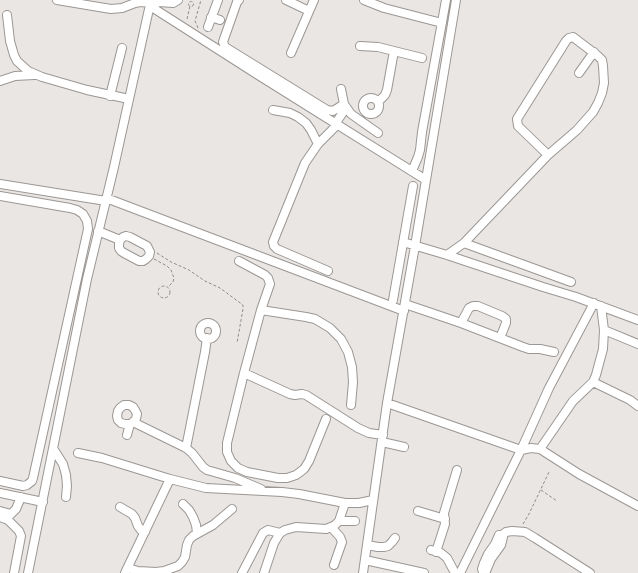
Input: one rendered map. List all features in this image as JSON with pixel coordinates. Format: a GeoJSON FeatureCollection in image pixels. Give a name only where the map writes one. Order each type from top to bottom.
{"type":"FeatureCollection","features":[{"type":"Feature","properties":{"kind":"street"},"geometry":{"type":"LineString","coordinates":[[57,0],[116,9],[135,3],[173,2],[178,0]]}},
{"type":"Feature","properties":{"kind":"street"},"geometry":{"type":"LineString","coordinates":[[208,27],[218,0]]}},
{"type":"Feature","properties":{"kind":"street"},"geometry":{"type":"LineString","coordinates":[[239,0],[224,39],[223,44],[225,47],[327,110],[332,111],[345,106]]}},
{"type":"Feature","properties":{"kind":"street"},"geometry":{"type":"LineString","coordinates":[[286,0],[309,11]]}},
{"type":"Feature","properties":{"kind":"street"},"geometry":{"type":"LineString","coordinates":[[291,53],[314,0]]}},
{"type":"Feature","properties":{"kind":"street"},"geometry":{"type":"LineString","coordinates":[[364,0],[373,2],[384,8],[442,23]]}},
{"type":"Feature","properties":{"kind":"street"},"geometry":{"type":"LineString","coordinates":[[412,172],[420,150],[446,0]]}},
{"type":"Feature","properties":{"kind":"street"},"geometry":{"type":"LineString","coordinates":[[363,573],[387,403],[456,0]]}},
{"type":"Feature","properties":{"kind":"street"},"geometry":{"type":"LineString","coordinates":[[28,573],[92,258],[151,3]]}},
{"type":"Feature","properties":{"kind":"street"},"geometry":{"type":"LineString","coordinates":[[151,3],[336,124],[426,180]]}},
{"type":"Feature","properties":{"kind":"street"},"geometry":{"type":"LineString","coordinates":[[8,15],[10,41],[14,54],[22,66],[35,74],[87,90],[129,99]]}},
{"type":"Feature","properties":{"kind":"street"},"geometry":{"type":"LineString","coordinates":[[211,17],[220,20]]}},
{"type":"Feature","properties":{"kind":"street"},"geometry":{"type":"LineString","coordinates":[[447,255],[464,243],[548,155],[586,121],[593,112],[602,93],[604,83],[604,66],[602,60],[594,52],[573,37],[566,41],[517,119],[518,126],[548,155]]}},
{"type":"Feature","properties":{"kind":"street"},"geometry":{"type":"LineString","coordinates":[[360,46],[378,47],[422,58]]}},
{"type":"Feature","properties":{"kind":"street"},"geometry":{"type":"LineString","coordinates":[[110,96],[122,48]]}},
{"type":"Feature","properties":{"kind":"street"},"geometry":{"type":"LineString","coordinates":[[378,102],[374,99],[367,100],[364,104],[364,109],[368,113],[374,113],[378,110],[378,102],[385,95],[387,90],[394,51]]}},
{"type":"Feature","properties":{"kind":"street"},"geometry":{"type":"LineString","coordinates":[[579,73],[594,52]]}},
{"type":"Feature","properties":{"kind":"street"},"geometry":{"type":"LineString","coordinates":[[0,82],[15,76],[35,74]]}},
{"type":"Feature","properties":{"kind":"street"},"geometry":{"type":"LineString","coordinates":[[341,89],[345,106],[351,114],[378,133]]}},
{"type":"Feature","properties":{"kind":"street"},"geometry":{"type":"LineString","coordinates":[[328,271],[277,249],[273,242],[305,163],[318,144],[336,124],[345,106]]}},
{"type":"Feature","properties":{"kind":"street"},"geometry":{"type":"LineString","coordinates":[[273,110],[290,113],[306,123],[318,144]]}},
{"type":"Feature","properties":{"kind":"street"},"geometry":{"type":"LineString","coordinates":[[362,122],[368,113]]}},
{"type":"Feature","properties":{"kind":"street"},"geometry":{"type":"LineString","coordinates":[[0,184],[106,200],[404,307],[461,323],[526,348],[554,352]]}},
{"type":"Feature","properties":{"kind":"street"},"geometry":{"type":"LineString","coordinates":[[393,300],[413,186]]}},
{"type":"Feature","properties":{"kind":"street"},"geometry":{"type":"LineString","coordinates":[[0,196],[78,210],[83,214],[87,221],[88,229],[33,478],[30,484],[23,486],[0,481]]}},
{"type":"Feature","properties":{"kind":"street"},"geometry":{"type":"LineString","coordinates":[[98,231],[120,240]]}},
{"type":"Feature","properties":{"kind":"street"},"geometry":{"type":"LineString","coordinates":[[126,236],[130,237],[145,244],[149,252],[146,259],[143,261],[135,260],[121,251],[119,248],[120,240],[126,236]]}},
{"type":"Feature","properties":{"kind":"street"},"geometry":{"type":"LineString","coordinates":[[403,242],[598,305],[638,320]]}},
{"type":"Feature","properties":{"kind":"street"},"geometry":{"type":"LineString","coordinates":[[464,243],[571,282]]}},
{"type":"Feature","properties":{"kind":"street"},"geometry":{"type":"LineString","coordinates":[[82,256],[92,258]]}},
{"type":"Feature","properties":{"kind":"street"},"geometry":{"type":"LineString","coordinates":[[239,261],[265,275],[270,284],[261,310],[226,442],[227,452],[231,462],[238,468],[247,472],[278,478],[287,478],[296,475],[304,469],[309,461],[326,419]]}},
{"type":"Feature","properties":{"kind":"street"},"geometry":{"type":"LineString","coordinates":[[540,449],[573,401],[593,382],[603,349],[604,330],[598,305]]}},
{"type":"Feature","properties":{"kind":"street"},"geometry":{"type":"LineString","coordinates":[[460,573],[521,450],[544,399],[598,305]]}},
{"type":"Feature","properties":{"kind":"street"},"geometry":{"type":"LineString","coordinates":[[461,323],[469,308],[478,306],[506,319],[506,323],[500,338]]}},
{"type":"Feature","properties":{"kind":"street"},"geometry":{"type":"LineString","coordinates":[[261,310],[315,319],[330,328],[341,339],[348,352],[352,367],[353,382],[351,405]]}},
{"type":"Feature","properties":{"kind":"street"},"geometry":{"type":"LineString","coordinates":[[604,330],[638,344]]}},
{"type":"Feature","properties":{"kind":"street"},"geometry":{"type":"LineString","coordinates":[[186,448],[207,338]]}},
{"type":"Feature","properties":{"kind":"street"},"geometry":{"type":"LineString","coordinates":[[244,373],[290,394],[306,395],[365,432],[404,447]]}},
{"type":"Feature","properties":{"kind":"street"},"geometry":{"type":"LineString","coordinates":[[593,382],[630,400],[638,406]]}},
{"type":"Feature","properties":{"kind":"street"},"geometry":{"type":"LineString","coordinates":[[387,403],[521,450],[530,448],[540,449],[579,474],[638,506]]}},
{"type":"Feature","properties":{"kind":"street"},"geometry":{"type":"LineString","coordinates":[[127,435],[132,423],[186,448],[207,470],[246,482],[265,491]]}},
{"type":"Feature","properties":{"kind":"street"},"geometry":{"type":"LineString","coordinates":[[41,443],[54,448],[63,464],[66,475],[66,497]]}},
{"type":"Feature","properties":{"kind":"street"},"geometry":{"type":"LineString","coordinates":[[78,453],[117,462],[170,479],[206,488],[299,494],[345,503],[359,503],[373,500]]}},
{"type":"Feature","properties":{"kind":"street"},"geometry":{"type":"LineString","coordinates":[[456,573],[444,555],[434,551],[445,524],[444,514],[457,470]]}},
{"type":"Feature","properties":{"kind":"street"},"geometry":{"type":"LineString","coordinates":[[227,489],[230,477]]}},
{"type":"Feature","properties":{"kind":"street"},"geometry":{"type":"LineString","coordinates":[[170,479],[126,570],[147,572],[164,571],[178,566],[185,557],[189,540],[197,533],[213,525],[232,509]]}},
{"type":"Feature","properties":{"kind":"street"},"geometry":{"type":"LineString","coordinates":[[0,493],[43,502]]}},
{"type":"Feature","properties":{"kind":"street"},"geometry":{"type":"LineString","coordinates":[[6,516],[16,509],[20,497]]}},
{"type":"Feature","properties":{"kind":"street"},"geometry":{"type":"LineString","coordinates":[[264,573],[274,543],[280,533],[296,527],[326,529],[331,527],[339,521],[345,503]]}},
{"type":"Feature","properties":{"kind":"street"},"geometry":{"type":"LineString","coordinates":[[183,504],[193,517],[197,533]]}},
{"type":"Feature","properties":{"kind":"street"},"geometry":{"type":"LineString","coordinates":[[120,507],[132,514],[138,526],[145,532]]}},
{"type":"Feature","properties":{"kind":"street"},"geometry":{"type":"LineString","coordinates":[[0,511],[19,531],[21,536],[14,573]]}},
{"type":"Feature","properties":{"kind":"street"},"geometry":{"type":"LineString","coordinates":[[418,511],[445,519]]}},
{"type":"Feature","properties":{"kind":"street"},"geometry":{"type":"LineString","coordinates":[[339,521],[355,521]]}},
{"type":"Feature","properties":{"kind":"street"},"geometry":{"type":"LineString","coordinates":[[331,527],[340,537],[342,542],[334,565]]}},
{"type":"Feature","properties":{"kind":"street"},"geometry":{"type":"LineString","coordinates":[[242,573],[263,533],[268,530],[280,533]]}},
{"type":"Feature","properties":{"kind":"street"},"geometry":{"type":"LineString","coordinates":[[481,572],[486,558],[498,536],[512,531],[525,532],[590,573]]}},
{"type":"Feature","properties":{"kind":"street"},"geometry":{"type":"LineString","coordinates":[[367,545],[384,547],[395,538]]}},
{"type":"Feature","properties":{"kind":"street"},"geometry":{"type":"LineString","coordinates":[[365,560],[424,573]]}},
{"type":"Feature","properties":{"kind":"path"},"geometry":{"type":"LineString","coordinates":[[201,0],[195,23],[203,31],[208,27]]}},
{"type":"Feature","properties":{"kind":"path"},"geometry":{"type":"LineString","coordinates":[[190,6],[193,4],[191,1]]}},
{"type":"Feature","properties":{"kind":"path"},"geometry":{"type":"LineString","coordinates":[[187,19],[190,6],[189,3],[191,1]]}},
{"type":"Feature","properties":{"kind":"path"},"geometry":{"type":"LineString","coordinates":[[149,252],[158,261],[171,270],[174,278],[173,282],[168,287],[164,286],[160,288],[158,293],[165,298],[169,296],[170,291],[168,287]]}},
{"type":"Feature","properties":{"kind":"path"},"geometry":{"type":"LineString","coordinates":[[149,252],[189,270],[205,281],[220,288],[243,305],[237,343]]}},
{"type":"Feature","properties":{"kind":"path"},"geometry":{"type":"LineString","coordinates":[[512,531],[526,520],[549,472]]}},
{"type":"Feature","properties":{"kind":"path"},"geometry":{"type":"LineString","coordinates":[[541,490],[557,501]]}}]}
